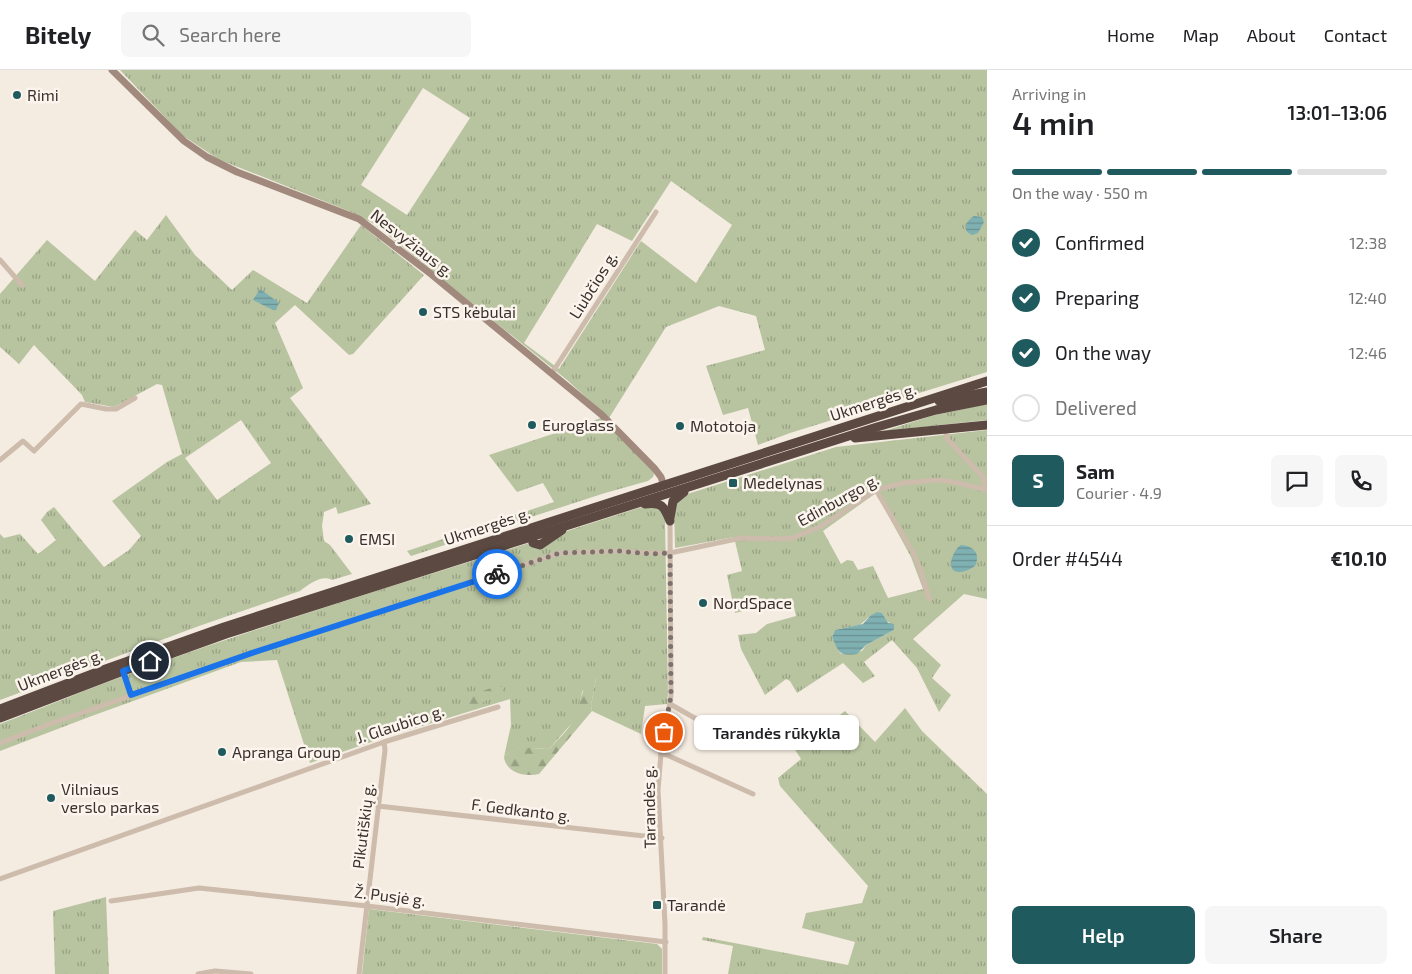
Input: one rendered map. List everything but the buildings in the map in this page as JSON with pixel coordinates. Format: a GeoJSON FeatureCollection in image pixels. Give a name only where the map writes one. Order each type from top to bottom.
{"type":"FeatureCollection","features":[{"type":"Feature","properties":{"kind":"highway","name":"Ukmergės g."},"geometry":{"type":"LineString","coordinates":[[0,709],[224,627],[664,486],[901,407],[987,381]]}},
{"type":"Feature","properties":{"kind":"highway"},"geometry":{"type":"LineString","coordinates":[[901,407],[987,392]]}},
{"type":"Feature","properties":{"kind":"highway"},"geometry":{"type":"LineString","coordinates":[[835,440],[936,410],[987,400]]}},
{"type":"Feature","properties":{"kind":"highway"},"geometry":{"type":"LineString","coordinates":[[835,440],[987,425]]}},
{"type":"Feature","properties":{"kind":"highway","name":"Ukmergės g."},"geometry":{"type":"LineString","coordinates":[[0,718],[123,671],[299,611],[532,537],[533,543],[540,545],[568,525],[835,440]]}},
{"type":"Feature","properties":{"kind":"highway"},"geometry":{"type":"LineString","coordinates":[[670,521],[672,501],[695,485]]}},
{"type":"Feature","properties":{"kind":"highway"},"geometry":{"type":"LineString","coordinates":[[629,506],[659,504],[664,508],[670,521]]}},
{"type":"Feature","properties":{"kind":"highway"},"geometry":{"type":"LineString","coordinates":[[532,537],[533,532],[555,520]]}},
{"type":"Feature","properties":{"kind":"street","name":"Nesvyžiaus g."},"geometry":{"type":"LineString","coordinates":[[112,70],[195,150],[237,172],[359,219],[431,274],[602,415],[655,469],[661,477],[664,486]]}},
{"type":"Feature","properties":{"kind":"street","name":"Liubčios g."},"geometry":{"type":"LineString","coordinates":[[552,373],[656,212]]}},
{"type":"Feature","properties":{"kind":"street"},"geometry":{"type":"LineString","coordinates":[[0,260],[22,285]]}},
{"type":"Feature","properties":{"kind":"street"},"geometry":{"type":"LineString","coordinates":[[0,460],[23,441],[34,451],[81,404],[116,409],[135,398]]}},
{"type":"Feature","properties":{"kind":"street"},"geometry":{"type":"LineString","coordinates":[[945,429],[947,439],[982,477],[985,490]]}},
{"type":"Feature","properties":{"kind":"street","name":"Edinburgo g."},"geometry":{"type":"LineString","coordinates":[[0,743],[47,724],[258,651],[560,553],[619,551],[651,554],[670,553],[741,538],[793,538],[823,525],[876,490],[903,482],[925,480],[954,482],[985,490]]}},
{"type":"Feature","properties":{"kind":"street"},"geometry":{"type":"LineString","coordinates":[[876,490],[914,554],[930,599]]}},
{"type":"Feature","properties":{"kind":"street","name":"Tarandės g."},"geometry":{"type":"LineString","coordinates":[[665,974],[666,942],[662,838],[658,791],[661,754],[670,704],[670,521]]}},
{"type":"Feature","properties":{"kind":"street"},"geometry":{"type":"LineString","coordinates":[[123,671],[131,695]]}},
{"type":"Feature","properties":{"kind":"street"},"geometry":{"type":"LineString","coordinates":[[670,704],[711,728],[728,735],[755,734]]}},
{"type":"Feature","properties":{"kind":"street","name":"J. Glaubico g."},"geometry":{"type":"LineString","coordinates":[[0,879],[384,742],[498,707]]}},
{"type":"Feature","properties":{"kind":"street","name":"Pikutiškių g."},"geometry":{"type":"LineString","coordinates":[[359,974],[385,750],[384,742]]}},
{"type":"Feature","properties":{"kind":"street"},"geometry":{"type":"LineString","coordinates":[[661,754],[753,794]]}},
{"type":"Feature","properties":{"kind":"street","name":"F. Gedkanto g."},"geometry":{"type":"LineString","coordinates":[[378,806],[662,838]]}},
{"type":"Feature","properties":{"kind":"street","name":"Ž. Pusjė g."},"geometry":{"type":"LineString","coordinates":[[111,901],[199,888],[666,942]]}},
{"type":"Feature","properties":{"kind":"street"},"geometry":{"type":"LineString","coordinates":[[198,974],[215,971],[251,974]]}},
{"type":"Feature","properties":{"kind":"green space"},"geometry":{"type":"Polygon","coordinates":[[[120,70],[987,70],[987,372],[790,433],[758,445],[748,408],[723,415],[706,366],[765,350],[756,316],[719,306],[666,327],[609,418],[567,380],[374,224],[351,212],[218,159],[182,135],[120,70]],[[423,88],[361,185],[407,215],[470,118],[423,88]],[[671,181],[632,241],[597,224],[524,343],[559,369],[641,241],[696,283],[732,225],[671,181]]]}},
{"type":"Feature","properties":{"kind":"green space"},"geometry":{"type":"Polygon","coordinates":[[[166,215],[195,255],[232,290],[253,270],[307,303],[361,225],[424,275],[353,354],[349,355],[295,305],[275,323],[303,388],[290,398],[371,504],[338,514],[336,507],[324,512],[322,526],[324,541],[330,545],[352,574],[332,580],[320,579],[300,591],[199,626],[0,700],[0,534],[4,538],[20,534],[38,554],[56,540],[41,520],[54,507],[104,567],[129,550],[141,536],[112,501],[167,462],[182,454],[162,385],[157,384],[114,407],[85,402],[82,395],[34,345],[19,364],[0,347],[0,294],[47,240],[95,281],[135,230],[147,240],[166,215]],[[241,420],[185,458],[217,500],[271,463],[241,420]]]}},
{"type":"Feature","properties":{"kind":"green space"},"geometry":{"type":"Polygon","coordinates":[[[987,404],[987,420],[884,431],[935,415],[987,404]]]}},
{"type":"Feature","properties":{"kind":"green space"},"geometry":{"type":"Polygon","coordinates":[[[601,418],[653,470],[653,477],[648,481],[605,493],[411,556],[407,551],[554,502],[543,483],[517,492],[489,455],[601,418]]]}},
{"type":"Feature","properties":{"kind":"green space"},"geometry":{"type":"Polygon","coordinates":[[[987,430],[987,599],[964,594],[913,639],[941,665],[932,678],[951,695],[939,712],[917,668],[892,640],[864,662],[875,676],[863,683],[843,663],[797,693],[790,681],[786,679],[765,695],[741,649],[738,635],[756,633],[767,624],[796,616],[792,598],[735,613],[727,575],[742,571],[734,537],[675,548],[674,506],[681,496],[836,447],[987,430]],[[876,493],[823,531],[841,564],[847,560],[853,561],[858,570],[873,566],[888,598],[923,589],[911,557],[876,493]],[[882,613],[870,616],[860,625],[835,630],[832,637],[840,653],[862,651],[866,645],[892,631],[890,623],[886,621],[882,613]]]}},
{"type":"Feature","properties":{"kind":"green space"},"geometry":{"type":"Polygon","coordinates":[[[651,504],[661,509],[665,520],[668,693],[667,704],[645,706],[641,734],[592,711],[591,706],[596,678],[582,692],[578,710],[572,723],[549,749],[513,750],[504,757],[511,725],[510,699],[386,737],[310,763],[277,660],[241,662],[0,751],[0,724],[101,684],[253,631],[529,543],[543,548],[561,533],[651,504]]]}},
{"type":"Feature","properties":{"kind":"green space"},"geometry":{"type":"Polygon","coordinates":[[[596,678],[591,706],[592,711],[539,774],[517,773],[508,767],[504,757],[513,750],[519,748],[549,749],[565,733],[575,716],[583,691],[590,681],[596,678]]]}},
{"type":"Feature","properties":{"kind":"green space"},"geometry":{"type":"Polygon","coordinates":[[[494,687],[502,687],[503,691],[478,705],[465,704],[463,700],[465,697],[494,687]]]}},
{"type":"Feature","properties":{"kind":"green space"},"geometry":{"type":"Polygon","coordinates":[[[905,708],[922,731],[987,794],[987,974],[728,974],[733,946],[702,940],[703,937],[848,965],[855,942],[802,928],[806,913],[862,903],[868,886],[780,786],[778,778],[801,759],[785,734],[811,716],[823,728],[845,711],[875,742],[905,708]]]}},
{"type":"Feature","properties":{"kind":"green space"},"geometry":{"type":"Polygon","coordinates":[[[106,897],[109,974],[55,974],[53,911],[106,897]]]}},
{"type":"Feature","properties":{"kind":"green space"},"geometry":{"type":"Polygon","coordinates":[[[369,909],[657,944],[662,949],[662,974],[362,974],[369,909]]]}},
{"type":"Feature","properties":{"kind":"water"},"geometry":{"type":"Polygon","coordinates":[[[974,216],[982,217],[984,222],[978,233],[972,235],[967,232],[966,225],[974,216]]]}},
{"type":"Feature","properties":{"kind":"water"},"geometry":{"type":"Polygon","coordinates":[[[260,289],[279,303],[276,310],[253,300],[260,289]]]}},
{"type":"Feature","properties":{"kind":"water"},"geometry":{"type":"Polygon","coordinates":[[[961,545],[970,547],[975,551],[977,562],[975,566],[960,572],[952,569],[951,565],[955,551],[961,545]]]}},
{"type":"Feature","properties":{"kind":"water"},"geometry":{"type":"Polygon","coordinates":[[[877,612],[882,613],[888,623],[894,624],[894,629],[866,645],[857,654],[843,654],[840,652],[832,637],[835,630],[863,624],[870,616],[877,612]]]}},
{"type":"Feature","properties":{"kind":"way so far"},"geometry":{"type":"LineString","coordinates":[[497,574],[560,553],[619,551],[651,554],[670,553],[671,696],[664,732]]}},
{"type":"Feature","properties":{"kind":"place","name":"Rimi"},"geometry":{"type":"Point","coordinates":[17,95]}},
{"type":"Feature","properties":{"kind":"place","name":"STS kėbulai"},"geometry":{"type":"Point","coordinates":[423,312]}},
{"type":"Feature","properties":{"kind":"place","name":"Euroglass"},"geometry":{"type":"Point","coordinates":[532,425]}},
{"type":"Feature","properties":{"kind":"place","name":"Mototoja"},"geometry":{"type":"Point","coordinates":[680,426]}},
{"type":"Feature","properties":{"kind":"place","name":"Medelynas"},"geometry":{"type":"Point","coordinates":[733,483]}},
{"type":"Feature","properties":{"kind":"place","name":"EMSI"},"geometry":{"type":"Point","coordinates":[349,539]}},
{"type":"Feature","properties":{"kind":"place","name":"NordSpace"},"geometry":{"type":"Point","coordinates":[703,603]}},
{"type":"Feature","properties":{"kind":"place","name":"Tarandės rūkykla"},"geometry":{"type":"Point","coordinates":[664,732]}},
{"type":"Feature","properties":{"kind":"place","name":"Apranga Group"},"geometry":{"type":"Point","coordinates":[222,752]}},
{"type":"Feature","properties":{"kind":"place","name":"Vilniaus verslo parkas"},"geometry":{"type":"Point","coordinates":[51,798]}},
{"type":"Feature","properties":{"kind":"place","name":"Tarandė"},"geometry":{"type":"Point","coordinates":[657,905]}},
{"type":"Feature","properties":{"kind":"route"},"geometry":{"type":"LineString","coordinates":[[150,661],[123,671],[131,695],[258,651],[497,574]]}}]}
